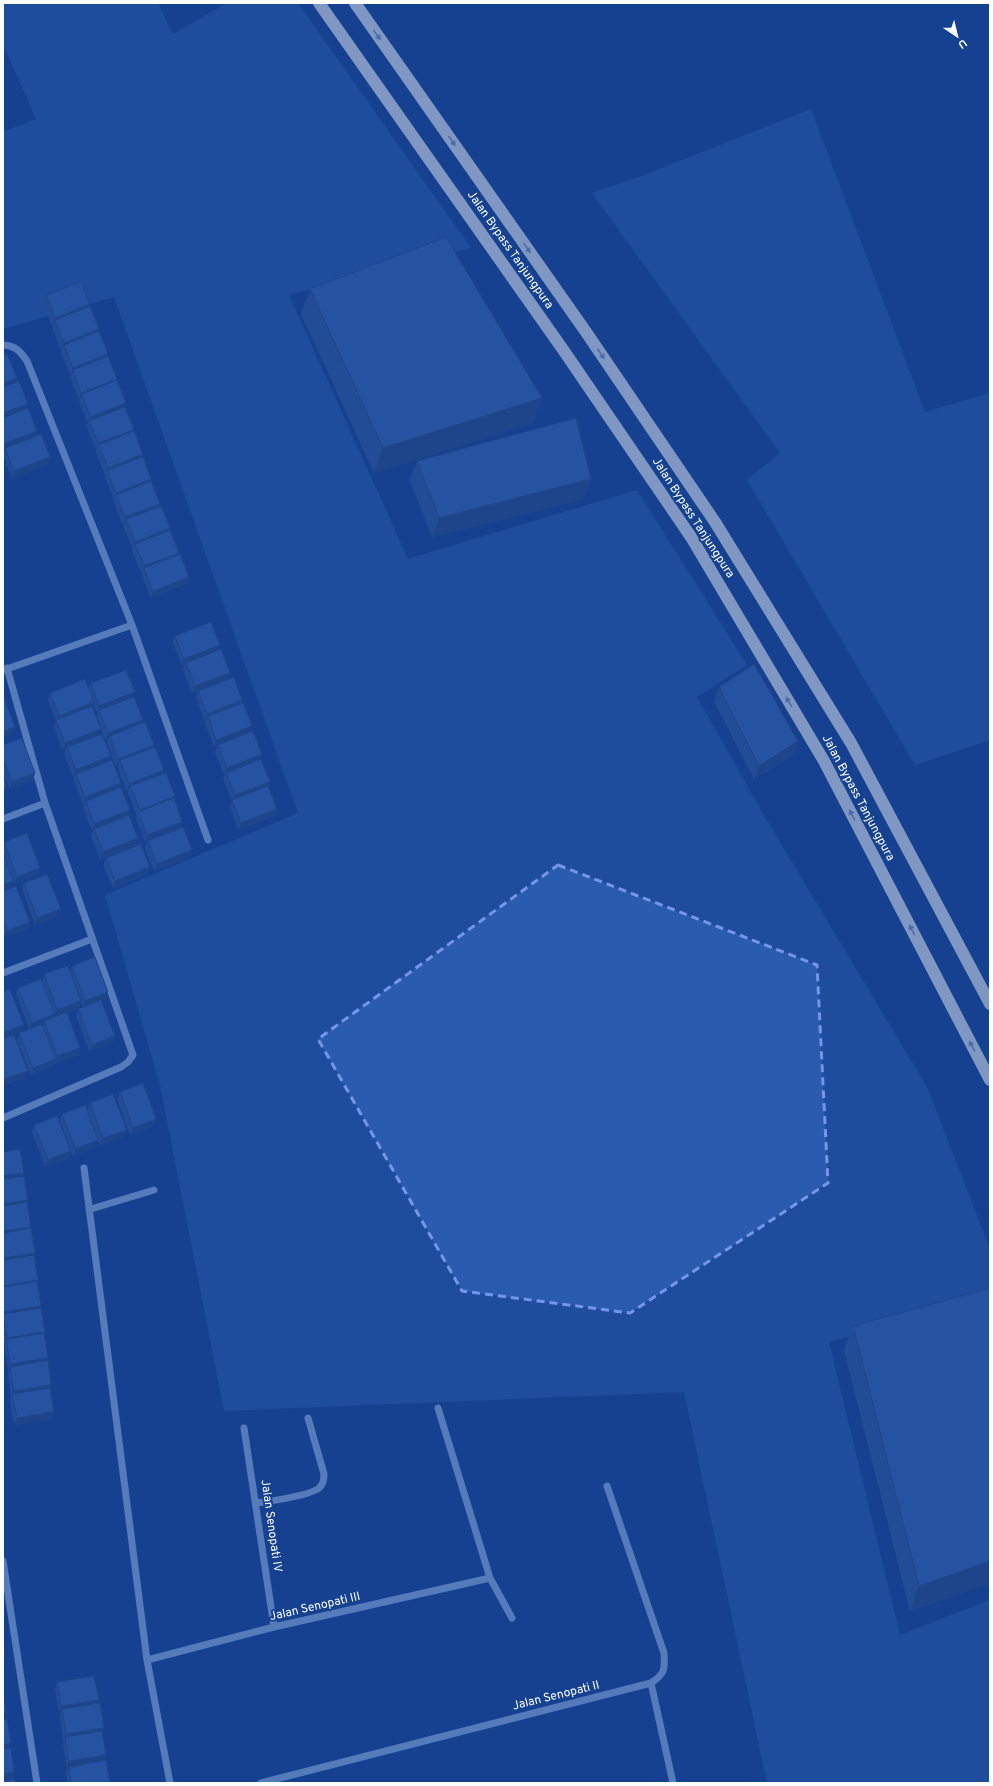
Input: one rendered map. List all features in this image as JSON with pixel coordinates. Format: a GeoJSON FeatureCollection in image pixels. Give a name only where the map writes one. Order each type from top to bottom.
{"type":"FeatureCollection","features":[{"type":"Feature","properties":{"kind":"highway","name":"Jalan Bypass Tanjungpura"},"geometry":{"type":"LineString","coordinates":[[319,3],[559,344],[691,537],[824,761],[990,1080]]}},
{"type":"Feature","properties":{"kind":"highway","name":"Jalan Bypass Tanjungpura"},"geometry":{"type":"LineString","coordinates":[[355,3],[586,332],[715,522],[851,743],[990,1004]]}},
{"type":"Feature","properties":{"kind":"street"},"geometry":{"type":"LineString","coordinates":[[3,345],[12,346],[19,349],[27,361],[132,625],[208,840]]}},
{"type":"Feature","properties":{"kind":"street"},"geometry":{"type":"LineString","coordinates":[[3,1118],[121,1067],[133,1055],[45,803],[5,669],[132,625]]}},
{"type":"Feature","properties":{"kind":"street"},"geometry":{"type":"LineString","coordinates":[[3,819],[45,803]]}},
{"type":"Feature","properties":{"kind":"street"},"geometry":{"type":"LineString","coordinates":[[3,973],[92,939]]}},
{"type":"Feature","properties":{"kind":"street"},"geometry":{"type":"LineString","coordinates":[[84,1168],[91,1209],[147,1660],[170,1783]]}},
{"type":"Feature","properties":{"kind":"street"},"geometry":{"type":"LineString","coordinates":[[91,1209],[154,1190]]}},
{"type":"Feature","properties":{"kind":"street"},"geometry":{"type":"LineString","coordinates":[[438,1408],[490,1578],[512,1618]]}},
{"type":"Feature","properties":{"kind":"street"},"geometry":{"type":"LineString","coordinates":[[257,1503],[310,1493],[319,1488],[324,1480],[324,1474],[308,1418]]}},
{"type":"Feature","properties":{"kind":"street","name":"Jalan Senopati IV"},"geometry":{"type":"LineString","coordinates":[[244,1428],[257,1503],[274,1627]]}},
{"type":"Feature","properties":{"kind":"street"},"geometry":{"type":"LineString","coordinates":[[607,1486],[664,1653],[665,1667],[660,1677],[651,1683],[673,1783]]}},
{"type":"Feature","properties":{"kind":"street"},"geometry":{"type":"LineString","coordinates":[[3,1561],[37,1783]]}},
{"type":"Feature","properties":{"kind":"street","name":"Jalan Senopati III"},"geometry":{"type":"LineString","coordinates":[[147,1660],[274,1627],[490,1578]]}},
{"type":"Feature","properties":{"kind":"street","name":"Jalan Senopati II"},"geometry":{"type":"LineString","coordinates":[[261,1783],[651,1683]]}},
{"type":"Feature","properties":{"kind":"highlighted area"},"geometry":{"type":"Polygon","coordinates":[[[558,865],[817,965],[828,1183],[630,1313],[462,1291],[318,1039],[558,865]]]}},
{"type":"Feature","properties":{"kind":"shaded area"},"geometry":{"type":"Polygon","coordinates":[[[3,3],[158,3],[173,34],[227,3],[298,3],[471,248],[289,295],[408,559],[637,490],[747,665],[697,697],[762,812],[927,1087],[990,1249],[990,1300],[829,1342],[900,1635],[990,1600],[990,1783],[767,1783],[684,1392],[224,1411],[160,1085],[105,895],[298,813],[114,297],[3,329],[3,132],[36,119],[3,44],[3,3]]]}},
{"type":"Feature","properties":{"kind":"shaded area"},"geometry":{"type":"Polygon","coordinates":[[[811,109],[925,412],[990,393],[990,740],[915,765],[747,480],[780,453],[592,193],[644,175],[811,109]]]}},
{"type":"Feature","properties":{"kind":"building"},"geometry":{"type":"Polygon","coordinates":[[[446,237],[542,398],[383,448],[310,289],[446,237]]]}},
{"type":"Feature","properties":{"kind":"building"},"geometry":{"type":"Polygon","coordinates":[[[81,282],[90,304],[55,318],[46,295],[81,282]]]}},
{"type":"Feature","properties":{"kind":"building"},"geometry":{"type":"Polygon","coordinates":[[[90,306],[99,329],[64,343],[55,320],[90,306]]]}},
{"type":"Feature","properties":{"kind":"building"},"geometry":{"type":"Polygon","coordinates":[[[99,331],[108,354],[73,368],[64,345],[99,331]]]}},
{"type":"Feature","properties":{"kind":"building"},"geometry":{"type":"Polygon","coordinates":[[[7,354],[17,378],[3,383],[3,356],[7,354]]]}},
{"type":"Feature","properties":{"kind":"building"},"geometry":{"type":"Polygon","coordinates":[[[108,356],[117,379],[81,393],[73,370],[108,356]]]}},
{"type":"Feature","properties":{"kind":"building"},"geometry":{"type":"Polygon","coordinates":[[[117,380],[126,403],[90,417],[82,394],[117,380]]]}},
{"type":"Feature","properties":{"kind":"building"},"geometry":{"type":"Polygon","coordinates":[[[19,381],[28,404],[3,413],[3,387],[19,381]]]}},
{"type":"Feature","properties":{"kind":"building"},"geometry":{"type":"Polygon","coordinates":[[[125,407],[134,430],[98,443],[89,421],[125,407]]]}},
{"type":"Feature","properties":{"kind":"building"},"geometry":{"type":"Polygon","coordinates":[[[28,408],[37,431],[3,444],[3,418],[28,408]]]}},
{"type":"Feature","properties":{"kind":"building"},"geometry":{"type":"Polygon","coordinates":[[[576,418],[591,479],[439,518],[417,461],[576,418]]]}},
{"type":"Feature","properties":{"kind":"building"},"geometry":{"type":"Polygon","coordinates":[[[134,431],[143,454],[108,468],[99,445],[134,431]]]}},
{"type":"Feature","properties":{"kind":"building"},"geometry":{"type":"Polygon","coordinates":[[[41,434],[50,457],[14,471],[5,448],[41,434]]]}},
{"type":"Feature","properties":{"kind":"building"},"geometry":{"type":"Polygon","coordinates":[[[143,457],[151,479],[116,493],[107,470],[143,457]]]}},
{"type":"Feature","properties":{"kind":"building"},"geometry":{"type":"Polygon","coordinates":[[[151,481],[160,504],[125,517],[116,495],[151,481]]]}},
{"type":"Feature","properties":{"kind":"building"},"geometry":{"type":"Polygon","coordinates":[[[161,506],[170,528],[135,542],[126,519],[161,506]]]}},
{"type":"Feature","properties":{"kind":"building"},"geometry":{"type":"Polygon","coordinates":[[[170,530],[179,553],[144,566],[135,544],[170,530]]]}},
{"type":"Feature","properties":{"kind":"building"},"geometry":{"type":"Polygon","coordinates":[[[180,554],[189,577],[153,591],[144,568],[180,554]]]}},
{"type":"Feature","properties":{"kind":"building"},"geometry":{"type":"Polygon","coordinates":[[[211,622],[220,645],[184,659],[175,636],[211,622]]]}},
{"type":"Feature","properties":{"kind":"building"},"geometry":{"type":"Polygon","coordinates":[[[221,649],[230,673],[195,686],[186,663],[221,649]]]}},
{"type":"Feature","properties":{"kind":"building"},"geometry":{"type":"Polygon","coordinates":[[[754,664],[798,741],[759,766],[719,687],[754,664]]]}},
{"type":"Feature","properties":{"kind":"building"},"geometry":{"type":"Polygon","coordinates":[[[126,670],[135,692],[99,706],[91,683],[126,670]]]}},
{"type":"Feature","properties":{"kind":"building"},"geometry":{"type":"Polygon","coordinates":[[[234,677],[242,700],[207,714],[198,691],[234,677]]]}},
{"type":"Feature","properties":{"kind":"building"},"geometry":{"type":"Polygon","coordinates":[[[85,679],[94,702],[59,716],[50,693],[85,679]]]}},
{"type":"Feature","properties":{"kind":"building"},"geometry":{"type":"Polygon","coordinates":[[[3,695],[15,727],[3,732],[3,695]]]}},
{"type":"Feature","properties":{"kind":"building"},"geometry":{"type":"Polygon","coordinates":[[[134,697],[143,720],[108,733],[99,710],[134,697]]]}},
{"type":"Feature","properties":{"kind":"building"},"geometry":{"type":"Polygon","coordinates":[[[243,703],[252,726],[216,740],[208,716],[243,703]]]}},
{"type":"Feature","properties":{"kind":"building"},"geometry":{"type":"Polygon","coordinates":[[[92,706],[101,729],[65,743],[56,720],[92,706]]]}},
{"type":"Feature","properties":{"kind":"building"},"geometry":{"type":"Polygon","coordinates":[[[145,722],[154,745],[118,759],[110,736],[145,722]]]}},
{"type":"Feature","properties":{"kind":"building"},"geometry":{"type":"Polygon","coordinates":[[[253,731],[262,754],[227,768],[218,745],[253,731]]]}},
{"type":"Feature","properties":{"kind":"building"},"geometry":{"type":"Polygon","coordinates":[[[102,734],[111,756],[76,770],[67,747],[102,734]]]}},
{"type":"Feature","properties":{"kind":"building"},"geometry":{"type":"Polygon","coordinates":[[[22,738],[35,773],[12,782],[3,758],[3,745],[22,738]]]}},
{"type":"Feature","properties":{"kind":"building"},"geometry":{"type":"Polygon","coordinates":[[[155,747],[164,770],[129,784],[120,760],[155,747]]]}},
{"type":"Feature","properties":{"kind":"building"},"geometry":{"type":"Polygon","coordinates":[[[261,759],[270,782],[235,795],[226,773],[261,759]]]}},
{"type":"Feature","properties":{"kind":"building"},"geometry":{"type":"Polygon","coordinates":[[[112,760],[121,783],[85,797],[76,774],[112,760]]]}},
{"type":"Feature","properties":{"kind":"building"},"geometry":{"type":"Polygon","coordinates":[[[166,773],[175,796],[140,810],[130,786],[166,773]]]}},
{"type":"Feature","properties":{"kind":"building"},"geometry":{"type":"Polygon","coordinates":[[[3,774],[7,786],[3,788],[3,774]]]}},
{"type":"Feature","properties":{"kind":"building"},"geometry":{"type":"Polygon","coordinates":[[[268,786],[277,809],[241,823],[232,800],[268,786]]]}},
{"type":"Feature","properties":{"kind":"building"},"geometry":{"type":"Polygon","coordinates":[[[121,787],[130,810],[94,824],[86,801],[121,787]]]}},
{"type":"Feature","properties":{"kind":"building"},"geometry":{"type":"Polygon","coordinates":[[[174,798],[182,822],[147,835],[138,812],[174,798]]]}},
{"type":"Feature","properties":{"kind":"building"},"geometry":{"type":"Polygon","coordinates":[[[129,815],[138,838],[103,852],[94,829],[129,815]]]}},
{"type":"Feature","properties":{"kind":"building"},"geometry":{"type":"Polygon","coordinates":[[[183,827],[192,850],[157,864],[148,841],[183,827]]]}},
{"type":"Feature","properties":{"kind":"building"},"geometry":{"type":"Polygon","coordinates":[[[27,833],[40,868],[17,877],[4,842],[27,833]]]}},
{"type":"Feature","properties":{"kind":"building"},"geometry":{"type":"Polygon","coordinates":[[[141,844],[150,867],[115,881],[106,858],[141,844]]]}},
{"type":"Feature","properties":{"kind":"building"},"geometry":{"type":"Polygon","coordinates":[[[3,853],[13,881],[3,885],[3,853]]]}},
{"type":"Feature","properties":{"kind":"building"},"geometry":{"type":"Polygon","coordinates":[[[47,874],[61,909],[37,918],[24,883],[47,874]]]}},
{"type":"Feature","properties":{"kind":"building"},"geometry":{"type":"Polygon","coordinates":[[[16,886],[30,922],[7,931],[3,921],[3,891],[16,886]]]}},
{"type":"Feature","properties":{"kind":"building"},"geometry":{"type":"Polygon","coordinates":[[[95,957],[108,992],[85,1001],[72,966],[95,957]]]}},
{"type":"Feature","properties":{"kind":"building"},"geometry":{"type":"Polygon","coordinates":[[[68,966],[81,1001],[57,1010],[44,974],[68,966]]]}},
{"type":"Feature","properties":{"kind":"building"},"geometry":{"type":"Polygon","coordinates":[[[41,979],[55,1014],[32,1023],[18,988],[41,979]]]}},
{"type":"Feature","properties":{"kind":"building"},"geometry":{"type":"Polygon","coordinates":[[[10,989],[24,1025],[3,1033],[3,992],[10,989]]]}},
{"type":"Feature","properties":{"kind":"building"},"geometry":{"type":"Polygon","coordinates":[[[101,1000],[115,1036],[92,1045],[78,1009],[101,1000]]]}},
{"type":"Feature","properties":{"kind":"building"},"geometry":{"type":"Polygon","coordinates":[[[67,1012],[80,1048],[57,1056],[44,1021],[67,1012]]]}},
{"type":"Feature","properties":{"kind":"building"},"geometry":{"type":"Polygon","coordinates":[[[42,1024],[56,1059],[33,1068],[19,1033],[42,1024]]]}},
{"type":"Feature","properties":{"kind":"building"},"geometry":{"type":"Polygon","coordinates":[[[14,1035],[28,1071],[4,1079],[3,1039],[14,1035]]]}},
{"type":"Feature","properties":{"kind":"building"},"geometry":{"type":"Polygon","coordinates":[[[143,1083],[156,1119],[133,1128],[120,1092],[143,1083]]]}},
{"type":"Feature","properties":{"kind":"building"},"geometry":{"type":"Polygon","coordinates":[[[113,1094],[127,1130],[103,1138],[90,1103],[113,1094]]]}},
{"type":"Feature","properties":{"kind":"building"},"geometry":{"type":"Polygon","coordinates":[[[85,1105],[98,1140],[75,1149],[62,1114],[85,1105]]]}},
{"type":"Feature","properties":{"kind":"building"},"geometry":{"type":"Polygon","coordinates":[[[57,1116],[71,1151],[48,1160],[34,1125],[57,1116]]]}},
{"type":"Feature","properties":{"kind":"building"},"geometry":{"type":"Polygon","coordinates":[[[20,1149],[24,1173],[3,1176],[3,1152],[20,1149]]]}},
{"type":"Feature","properties":{"kind":"building"},"geometry":{"type":"Polygon","coordinates":[[[24,1176],[28,1200],[3,1204],[3,1179],[24,1176]]]}},
{"type":"Feature","properties":{"kind":"building"},"geometry":{"type":"Polygon","coordinates":[[[27,1202],[31,1227],[3,1231],[3,1206],[27,1202]]]}},
{"type":"Feature","properties":{"kind":"building"},"geometry":{"type":"Polygon","coordinates":[[[31,1228],[35,1253],[3,1258],[3,1233],[31,1228]]]}},
{"type":"Feature","properties":{"kind":"building"},"geometry":{"type":"Polygon","coordinates":[[[34,1255],[38,1280],[3,1286],[3,1260],[34,1255]]]}},
{"type":"Feature","properties":{"kind":"building"},"geometry":{"type":"Polygon","coordinates":[[[37,1281],[41,1306],[4,1312],[3,1287],[37,1281]]]}},
{"type":"Feature","properties":{"kind":"building"},"geometry":{"type":"Polygon","coordinates":[[[990,1288],[990,1561],[919,1586],[853,1326],[990,1288]]]}},
{"type":"Feature","properties":{"kind":"building"},"geometry":{"type":"Polygon","coordinates":[[[41,1308],[45,1332],[7,1338],[3,1314],[41,1308]]]}},
{"type":"Feature","properties":{"kind":"building"},"geometry":{"type":"Polygon","coordinates":[[[44,1333],[48,1358],[10,1364],[6,1339],[44,1333]]]}},
{"type":"Feature","properties":{"kind":"building"},"geometry":{"type":"Polygon","coordinates":[[[48,1360],[51,1385],[14,1391],[10,1367],[48,1360]]]}},
{"type":"Feature","properties":{"kind":"building"},"geometry":{"type":"Polygon","coordinates":[[[50,1388],[54,1412],[17,1418],[12,1394],[50,1388]]]}},
{"type":"Feature","properties":{"kind":"building"},"geometry":{"type":"Polygon","coordinates":[[[94,1676],[99,1700],[61,1706],[57,1682],[94,1676]]]}},
{"type":"Feature","properties":{"kind":"building"},"geometry":{"type":"Polygon","coordinates":[[[3,1693],[6,1712],[3,1712],[3,1693]]]}},
{"type":"Feature","properties":{"kind":"building"},"geometry":{"type":"Polygon","coordinates":[[[100,1703],[104,1728],[66,1734],[62,1709],[100,1703]]]}},
{"type":"Feature","properties":{"kind":"building"},"geometry":{"type":"Polygon","coordinates":[[[7,1719],[11,1743],[3,1745],[3,1720],[7,1719]]]}},
{"type":"Feature","properties":{"kind":"building"},"geometry":{"type":"Polygon","coordinates":[[[102,1731],[106,1755],[69,1761],[65,1737],[102,1731]]]}},
{"type":"Feature","properties":{"kind":"building"},"geometry":{"type":"Polygon","coordinates":[[[11,1748],[14,1772],[3,1774],[3,1749],[11,1748]]]}},
{"type":"Feature","properties":{"kind":"building"},"geometry":{"type":"Polygon","coordinates":[[[106,1760],[110,1783],[71,1783],[69,1767],[106,1760]]]}},
{"type":"Feature","properties":{"kind":"building"},"geometry":{"type":"Polygon","coordinates":[[[14,1779],[15,1783],[3,1783],[3,1781],[14,1779]]]}}]}
